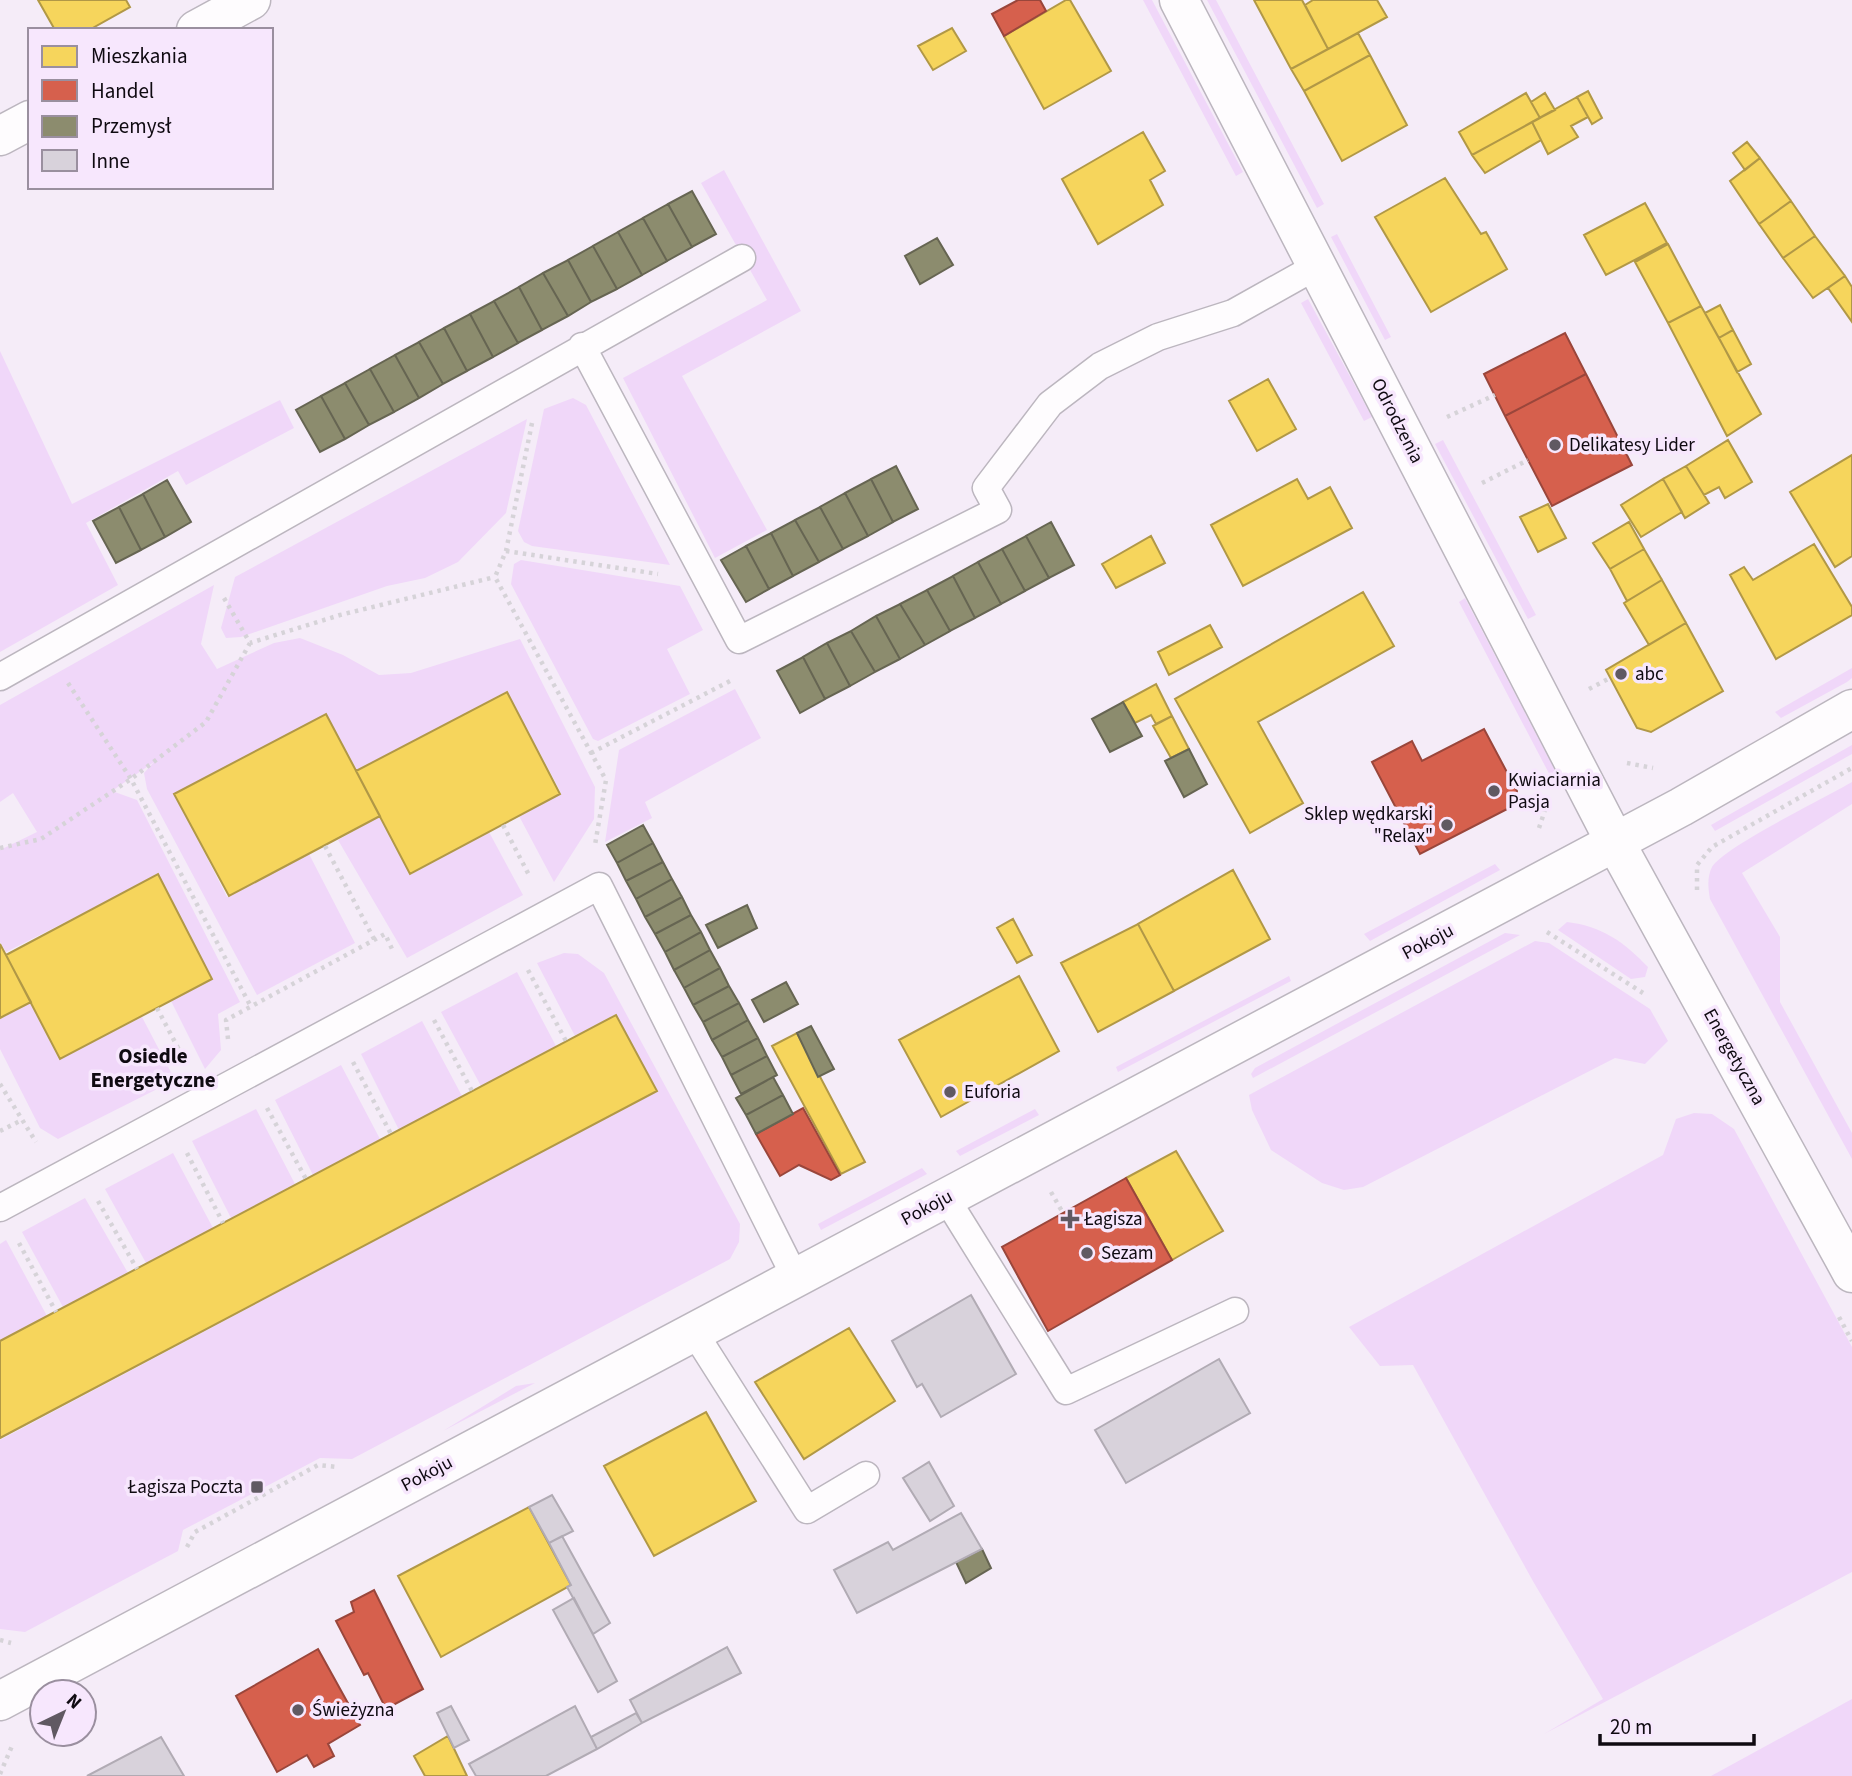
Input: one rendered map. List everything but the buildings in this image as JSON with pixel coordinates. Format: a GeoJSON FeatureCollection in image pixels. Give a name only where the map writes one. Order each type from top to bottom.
{"type":"FeatureCollection","features":[{"type":"Feature","properties":{"kind":"street"},"geometry":{"type":"LineString","coordinates":[[200,28],[251,0]]}},
{"type":"Feature","properties":{"kind":"street","name":"Odrodzenia"},"geometry":{"type":"LineString","coordinates":[[1179,0],[1615,842]]}},
{"type":"Feature","properties":{"kind":"street"},"geometry":{"type":"LineString","coordinates":[[0,136],[28,121]]}},
{"type":"Feature","properties":{"kind":"street","name":"Pokoju"},"geometry":{"type":"LineString","coordinates":[[0,1701],[1615,842],[1852,709]]}},
{"type":"Feature","properties":{"kind":"street","name":"Energetyczna"},"geometry":{"type":"LineString","coordinates":[[1615,842],[1852,1273]]}},
{"type":"Feature","properties":{"kind":"lane"},"geometry":{"type":"LineString","coordinates":[[0,677],[742,258]]}},
{"type":"Feature","properties":{"kind":"lane"},"geometry":{"type":"LineString","coordinates":[[582,346],[739,640],[998,510],[986,488],[1050,404],[1100,366],[1158,337],[1233,313],[1317,266]]}},
{"type":"Feature","properties":{"kind":"lane"},"geometry":{"type":"LineString","coordinates":[[0,1208],[599,886],[795,1278]]}},
{"type":"Feature","properties":{"kind":"lane"},"geometry":{"type":"LineString","coordinates":[[946,1198],[1066,1391],[1236,1311]]}},
{"type":"Feature","properties":{"kind":"lane"},"geometry":{"type":"LineString","coordinates":[[694,1332],[807,1510],[866,1475]]}},
{"type":"Feature","properties":{"kind":"path"},"geometry":{"type":"LineString","coordinates":[[495,577],[506,551],[543,368]]}},
{"type":"Feature","properties":{"kind":"path"},"geometry":{"type":"LineString","coordinates":[[1443,419],[1495,395]]}},
{"type":"Feature","properties":{"kind":"path"},"geometry":{"type":"LineString","coordinates":[[1478,485],[1528,460]]}},
{"type":"Feature","properties":{"kind":"path"},"geometry":{"type":"LineString","coordinates":[[506,551],[675,576],[703,573]]}},
{"type":"Feature","properties":{"kind":"path"},"geometry":{"type":"LineString","coordinates":[[204,564],[250,643]]}},
{"type":"Feature","properties":{"kind":"path"},"geometry":{"type":"LineString","coordinates":[[0,848],[41,839],[131,779],[206,722],[250,643],[341,615],[495,577]]}},
{"type":"Feature","properties":{"kind":"path"},"geometry":{"type":"LineString","coordinates":[[495,577],[606,780],[590,869],[599,886]]}},
{"type":"Feature","properties":{"kind":"path"},"geometry":{"type":"LineString","coordinates":[[591,753],[731,680],[739,640]]}},
{"type":"Feature","properties":{"kind":"path"},"geometry":{"type":"LineString","coordinates":[[47,650],[131,779],[250,1005]]}},
{"type":"Feature","properties":{"kind":"path"},"geometry":{"type":"LineString","coordinates":[[1585,692],[1610,678]]}},
{"type":"Feature","properties":{"kind":"path"},"geometry":{"type":"LineString","coordinates":[[1699,902],[1697,865],[1712,847],[1852,768]]}},
{"type":"Feature","properties":{"kind":"path"},"geometry":{"type":"LineString","coordinates":[[1515,799],[1544,813]]}},
{"type":"Feature","properties":{"kind":"path"},"geometry":{"type":"LineString","coordinates":[[503,825],[534,885]]}},
{"type":"Feature","properties":{"kind":"path"},"geometry":{"type":"LineString","coordinates":[[229,1048],[226,1020],[374,939],[325,846]]}},
{"type":"Feature","properties":{"kind":"path"},"geometry":{"type":"LineString","coordinates":[[1543,930],[1648,996]]}},
{"type":"Feature","properties":{"kind":"path"},"geometry":{"type":"LineString","coordinates":[[523,960],[566,1041]]}},
{"type":"Feature","properties":{"kind":"path"},"geometry":{"type":"LineString","coordinates":[[157,1008],[189,1069]]}},
{"type":"Feature","properties":{"kind":"path"},"geometry":{"type":"LineString","coordinates":[[429,1010],[472,1091]]}},
{"type":"Feature","properties":{"kind":"path"},"geometry":{"type":"LineString","coordinates":[[347,1052],[391,1134]]}},
{"type":"Feature","properties":{"kind":"path"},"geometry":{"type":"LineString","coordinates":[[0,1084],[20,1121],[0,1131]]}},
{"type":"Feature","properties":{"kind":"path"},"geometry":{"type":"LineString","coordinates":[[261,1098],[306,1179]]}},
{"type":"Feature","properties":{"kind":"path"},"geometry":{"type":"LineString","coordinates":[[181,1140],[223,1223]]}},
{"type":"Feature","properties":{"kind":"path"},"geometry":{"type":"LineString","coordinates":[[1040,1195],[1062,1183]]}},
{"type":"Feature","properties":{"kind":"path"},"geometry":{"type":"LineString","coordinates":[[1050,1190],[1063,1213]]}},
{"type":"Feature","properties":{"kind":"path"},"geometry":{"type":"LineString","coordinates":[[97,1200],[137,1269]]}},
{"type":"Feature","properties":{"kind":"path"},"geometry":{"type":"LineString","coordinates":[[18,1241],[56,1312]]}},
{"type":"Feature","properties":{"kind":"shaded area"},"geometry":{"type":"Polygon","coordinates":[[[1143,0],[1152,0],[1243,172],[1236,176],[1143,0]]]}},
{"type":"Feature","properties":{"kind":"shaded area"},"geometry":{"type":"Polygon","coordinates":[[[1207,0],[1216,0],[1324,204],[1317,208],[1207,0]]]}},
{"type":"Feature","properties":{"kind":"shaded area"},"geometry":{"type":"Polygon","coordinates":[[[724,170],[801,311],[682,376],[767,530],[715,558],[623,378],[767,300],[701,183],[724,170]]]}},
{"type":"Feature","properties":{"kind":"shaded area"},"geometry":{"type":"Polygon","coordinates":[[[1337,234],[1391,337],[1385,340],[1331,237],[1337,234]]]}},
{"type":"Feature","properties":{"kind":"shaded area"},"geometry":{"type":"Polygon","coordinates":[[[1308,299],[1372,417],[1364,421],[1301,303],[1308,299]]]}},
{"type":"Feature","properties":{"kind":"shaded area"},"geometry":{"type":"Polygon","coordinates":[[[0,351],[72,504],[280,400],[294,428],[186,485],[178,471],[86,523],[118,585],[0,652],[0,351]]]}},
{"type":"Feature","properties":{"kind":"shaded area"},"geometry":{"type":"Polygon","coordinates":[[[573,398],[586,405],[670,565],[532,546],[524,542],[518,531],[544,409],[573,398]]]}},
{"type":"Feature","properties":{"kind":"shaded area"},"geometry":{"type":"Polygon","coordinates":[[[527,419],[506,513],[458,562],[425,578],[387,586],[241,637],[226,638],[221,628],[235,577],[527,419]]]}},
{"type":"Feature","properties":{"kind":"shaded area"},"geometry":{"type":"Polygon","coordinates":[[[1443,440],[1536,615],[1528,619],[1435,444],[1443,440]]]}},
{"type":"Feature","properties":{"kind":"shaded area"},"geometry":{"type":"Polygon","coordinates":[[[521,560],[680,586],[703,630],[667,649],[690,694],[598,741],[593,739],[511,584],[514,564],[521,560]]]}},
{"type":"Feature","properties":{"kind":"shaded area"},"geometry":{"type":"Polygon","coordinates":[[[214,585],[201,644],[217,669],[274,643],[300,638],[343,655],[379,675],[411,673],[520,639],[595,787],[594,819],[554,882],[519,816],[561,793],[507,691],[357,771],[326,715],[175,794],[227,897],[309,854],[355,943],[257,995],[147,789],[144,773],[154,762],[112,791],[137,800],[240,1002],[218,1014],[221,1050],[205,1069],[171,1001],[212,979],[159,875],[6,952],[0,942],[0,850],[37,832],[13,793],[0,802],[0,705],[214,585]]]}},
{"type":"Feature","properties":{"kind":"shaded area"},"geometry":{"type":"Polygon","coordinates":[[[1465,598],[1560,780],[1554,783],[1459,602],[1465,598]]]}},
{"type":"Feature","properties":{"kind":"shaded area"},"geometry":{"type":"Polygon","coordinates":[[[1852,668],[1852,678],[1847,682],[1781,718],[1775,712],[1852,668]]]}},
{"type":"Feature","properties":{"kind":"shaded area"},"geometry":{"type":"Polygon","coordinates":[[[735,689],[761,738],[645,802],[652,818],[605,842],[619,750],[735,689]]]}},
{"type":"Feature","properties":{"kind":"shaded area"},"geometry":{"type":"Polygon","coordinates":[[[1852,745],[1852,754],[1715,831],[1711,825],[1852,745]]]}},
{"type":"Feature","properties":{"kind":"shaded area"},"geometry":{"type":"Polygon","coordinates":[[[1852,782],[1852,804],[1742,873],[1780,937],[1780,1002],[1852,1133],[1852,1159],[1710,899],[1708,883],[1712,867],[1720,858],[1776,823],[1852,782]]]}},
{"type":"Feature","properties":{"kind":"shaded area"},"geometry":{"type":"Polygon","coordinates":[[[380,816],[410,875],[489,832],[523,895],[407,958],[338,840],[380,816]]]}},
{"type":"Feature","properties":{"kind":"shaded area"},"geometry":{"type":"Polygon","coordinates":[[[1495,864],[1500,870],[1370,941],[1364,934],[1495,864]]]}},
{"type":"Feature","properties":{"kind":"shaded area"},"geometry":{"type":"Polygon","coordinates":[[[1567,922],[1602,931],[1621,943],[1648,967],[1645,977],[1631,979],[1558,930],[1567,922]]]}},
{"type":"Feature","properties":{"kind":"shaded area"},"geometry":{"type":"Polygon","coordinates":[[[1505,933],[1520,935],[1253,1078],[1251,1074],[1255,1068],[1505,933]]]}},
{"type":"Feature","properties":{"kind":"shaded area"},"geometry":{"type":"Polygon","coordinates":[[[1535,941],[1549,943],[1650,1009],[1668,1041],[1645,1064],[1615,1058],[1363,1187],[1344,1190],[1322,1183],[1271,1150],[1252,1110],[1249,1095],[1535,941]]]}},
{"type":"Feature","properties":{"kind":"shaded area"},"geometry":{"type":"Polygon","coordinates":[[[564,953],[578,954],[604,973],[740,1224],[739,1242],[730,1259],[352,1459],[320,1458],[183,1530],[178,1551],[25,1632],[0,1629],[0,1440],[657,1091],[616,1014],[575,1036],[537,963],[564,953]]]}},
{"type":"Feature","properties":{"kind":"shaded area"},"geometry":{"type":"Polygon","coordinates":[[[517,972],[556,1046],[481,1086],[441,1012],[517,972]]]}},
{"type":"Feature","properties":{"kind":"shaded area"},"geometry":{"type":"Polygon","coordinates":[[[1289,976],[1291,981],[1118,1072],[1116,1067],[1289,976]]]}},
{"type":"Feature","properties":{"kind":"shaded area"},"geometry":{"type":"Polygon","coordinates":[[[30,1002],[60,1059],[142,1017],[175,1080],[58,1139],[40,1128],[0,1049],[0,1019],[30,1002]]]}},
{"type":"Feature","properties":{"kind":"shaded area"},"geometry":{"type":"Polygon","coordinates":[[[422,1021],[462,1096],[399,1130],[361,1054],[422,1021]]]}},
{"type":"Feature","properties":{"kind":"shaded area"},"geometry":{"type":"Polygon","coordinates":[[[341,1065],[380,1139],[313,1175],[275,1100],[341,1065]]]}},
{"type":"Feature","properties":{"kind":"shaded area"},"geometry":{"type":"Polygon","coordinates":[[[256,1109],[295,1184],[231,1218],[192,1141],[256,1109]]]}},
{"type":"Feature","properties":{"kind":"shaded area"},"geometry":{"type":"Polygon","coordinates":[[[1035,1109],[1039,1115],[960,1156],[956,1151],[1035,1109]]]}},
{"type":"Feature","properties":{"kind":"shaded area"},"geometry":{"type":"Polygon","coordinates":[[[1694,1113],[1712,1114],[1734,1129],[1852,1347],[1852,1572],[1544,1734],[1603,1699],[1534,1583],[1413,1365],[1380,1366],[1349,1327],[1663,1155],[1676,1119],[1694,1113]]]}},
{"type":"Feature","properties":{"kind":"shaded area"},"geometry":{"type":"Polygon","coordinates":[[[173,1153],[213,1228],[146,1263],[105,1189],[173,1153]]]}},
{"type":"Feature","properties":{"kind":"shaded area"},"geometry":{"type":"Polygon","coordinates":[[[922,1168],[927,1174],[821,1230],[818,1224],[922,1168]]]}},
{"type":"Feature","properties":{"kind":"shaded area"},"geometry":{"type":"Polygon","coordinates":[[[85,1198],[128,1273],[63,1307],[22,1232],[85,1198]]]}},
{"type":"Feature","properties":{"kind":"shaded area"},"geometry":{"type":"Polygon","coordinates":[[[6,1240],[47,1316],[0,1341],[0,1244],[6,1240]]]}},
{"type":"Feature","properties":{"kind":"shaded area"},"geometry":{"type":"Polygon","coordinates":[[[535,1383],[443,1431],[516,1386],[535,1383]]]}},
{"type":"Feature","properties":{"kind":"shaded area"},"geometry":{"type":"Polygon","coordinates":[[[1852,1699],[1852,1776],[1711,1776],[1852,1699]]]}},
{"type":"Feature","properties":{"kind":"place","name":"Delikatesy Lider"},"geometry":{"type":"Point","coordinates":[1555,445]}},
{"type":"Feature","properties":{"kind":"place","name":"abc"},"geometry":{"type":"Point","coordinates":[1621,674]}},
{"type":"Feature","properties":{"kind":"place","name":"Kwiaciarnia Pasja"},"geometry":{"type":"Point","coordinates":[1494,791]}},
{"type":"Feature","properties":{"kind":"place","name":"Sklep wędkarski \"Relax\""},"geometry":{"type":"Point","coordinates":[1447,825]}},
{"type":"Feature","properties":{"kind":"place","name":"Euforia"},"geometry":{"type":"Point","coordinates":[950,1092]}},
{"type":"Feature","properties":{"kind":"place","name":"Łagisza"},"geometry":{"type":"Point","coordinates":[1070,1219]}},
{"type":"Feature","properties":{"kind":"place","name":"Sezam"},"geometry":{"type":"Point","coordinates":[1087,1253]}},
{"type":"Feature","properties":{"kind":"place","name":"Łagisza Poczta"},"geometry":{"type":"Point","coordinates":[257,1487]}},
{"type":"Feature","properties":{"kind":"place","name":"Świeżyzna"},"geometry":{"type":"Point","coordinates":[298,1710]}},
{"type":"Feature","properties":{"kind":"district","name":"Osiedle Energetyczne"},"geometry":{"type":"Point","coordinates":[153,1068]}}]}
